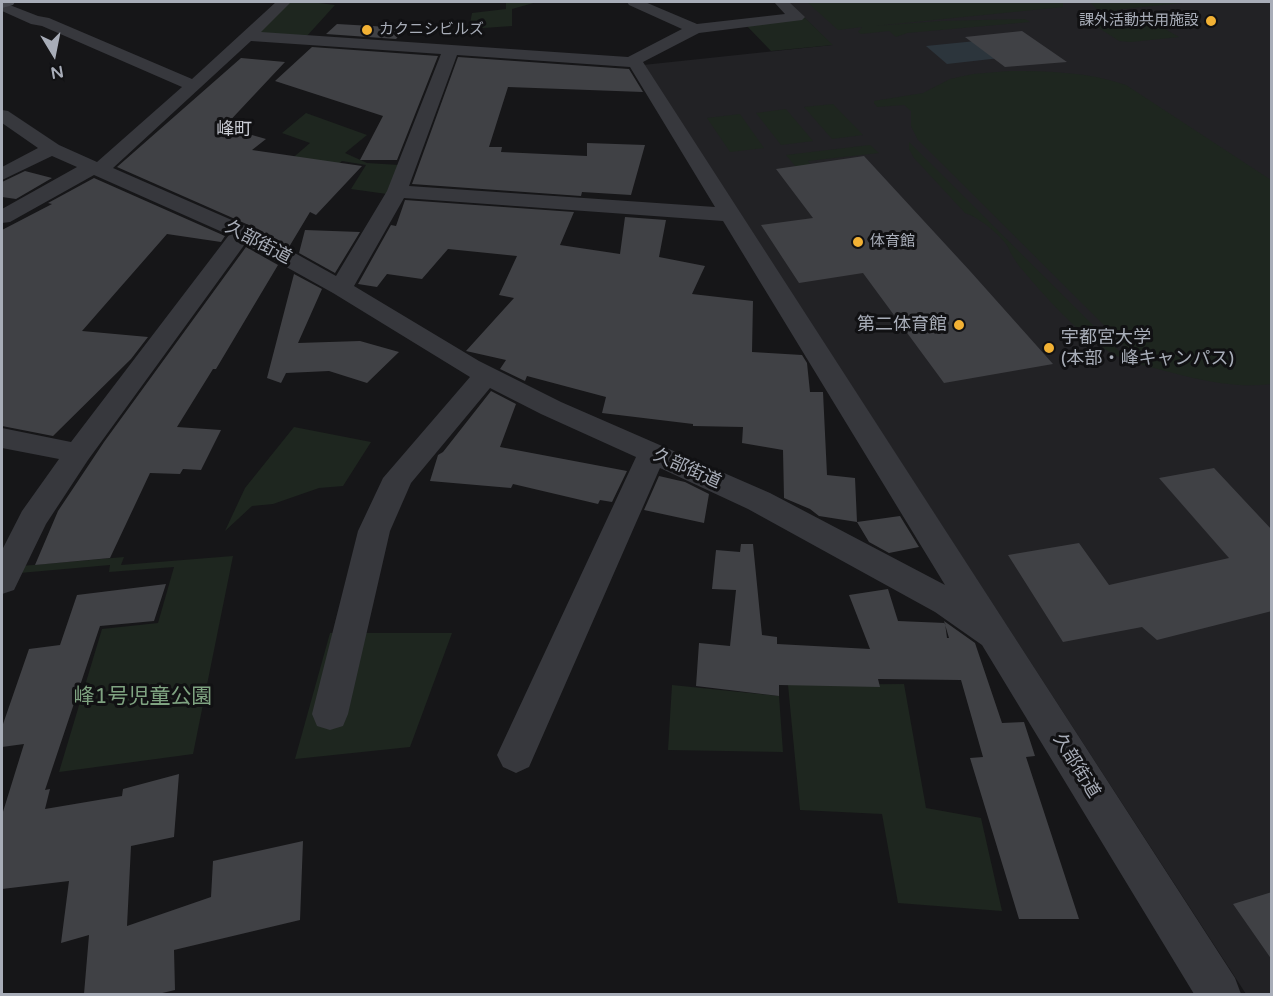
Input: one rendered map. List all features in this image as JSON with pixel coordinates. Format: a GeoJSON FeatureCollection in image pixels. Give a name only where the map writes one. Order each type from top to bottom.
{"type":"FeatureCollection","features":[{"type":"Feature","properties":{"kind":"street"},"geometry":{"type":"LineString","coordinates":[[2,5],[7,2]]}},
{"type":"Feature","properties":{"kind":"street"},"geometry":{"type":"LineString","coordinates":[[2,217],[96,169],[194,86],[284,2]]}},
{"type":"Feature","properties":{"kind":"street"},"geometry":{"type":"LineString","coordinates":[[634,2],[695,29]]}},
{"type":"Feature","properties":{"kind":"street"},"geometry":{"type":"LineString","coordinates":[[635,62],[635,58],[695,29],[797,17],[781,2]]}},
{"type":"Feature","properties":{"kind":"street"},"geometry":{"type":"LineString","coordinates":[[2,5],[194,86]]}},
{"type":"Feature","properties":{"kind":"street"},"geometry":{"type":"LineString","coordinates":[[248,36],[635,62]]}},
{"type":"Feature","properties":{"kind":"street"},"geometry":{"type":"LineString","coordinates":[[341,288],[397,191],[451,50]]}},
{"type":"Feature","properties":{"kind":"street"},"geometry":{"type":"LineString","coordinates":[[635,62],[733,214],[994,635]]}},
{"type":"Feature","properties":{"kind":"street","name":"久部街道"},"geometry":{"type":"LineString","coordinates":[[2,115],[52,149],[243,233],[341,288],[486,375],[759,501],[947,602],[994,635],[1219,994]]}},
{"type":"Feature","properties":{"kind":"street"},"geometry":{"type":"LineString","coordinates":[[2,174],[52,149]]}},
{"type":"Feature","properties":{"kind":"street"},"geometry":{"type":"LineString","coordinates":[[397,191],[733,214]]}},
{"type":"Feature","properties":{"kind":"street"},"geometry":{"type":"LineString","coordinates":[[2,581],[33,519],[78,453],[243,233]]}},
{"type":"Feature","properties":{"kind":"street"},"geometry":{"type":"LineString","coordinates":[[330,714],[374,531],[398,478],[486,375]]}},
{"type":"Feature","properties":{"kind":"street"},"geometry":{"type":"LineString","coordinates":[[2,438],[78,453]]}},
{"type":"Feature","properties":{"kind":"street"},"geometry":{"type":"LineString","coordinates":[[516,755],[652,453]]}},
{"type":"Feature","properties":{"kind":"shaded area","name":"宇都宮大学 (本部・峰キャンパス)"},"geometry":{"type":"Polygon","coordinates":[[[788,2],[1271,2],[1271,994],[1246,994],[643,65],[832,45],[788,2]]]}},
{"type":"Feature","properties":{"kind":"shaded area"},"geometry":{"type":"Polygon","coordinates":[[[986,40],[1009,57],[947,64],[926,46],[986,40]]]}},
{"type":"Feature","properties":{"kind":"green space"},"geometry":{"type":"Polygon","coordinates":[[[288,2],[335,5],[306,37],[261,34],[258,31],[288,2]]]}},
{"type":"Feature","properties":{"kind":"green space"},"geometry":{"type":"Polygon","coordinates":[[[506,2],[537,2],[512,9],[512,26],[469,29],[472,13],[506,9],[506,2]]]}},
{"type":"Feature","properties":{"kind":"green space"},"geometry":{"type":"Polygon","coordinates":[[[807,2],[1063,2],[1063,7],[874,26],[940,21],[1025,19],[1030,22],[907,33],[896,37],[889,31],[861,34],[858,32],[862,27],[838,30],[807,2]]]}},
{"type":"Feature","properties":{"kind":"green space"},"geometry":{"type":"Polygon","coordinates":[[[1090,2],[1192,2],[1113,10],[1132,10],[1179,37],[1131,42],[1119,41],[1085,19],[1100,12],[1090,2]]]}},
{"type":"Feature","properties":{"kind":"green space"},"geometry":{"type":"Polygon","coordinates":[[[805,18],[833,45],[771,51],[745,24],[805,18]]]}},
{"type":"Feature","properties":{"kind":"green space"},"geometry":{"type":"Polygon","coordinates":[[[1009,71],[1083,75],[1126,85],[1271,180],[1271,384],[1220,383],[1135,363],[1141,362],[918,140],[911,126],[911,111],[904,105],[877,107],[874,103],[874,101],[923,93],[950,79],[973,74],[1009,71]]]}},
{"type":"Feature","properties":{"kind":"green space"},"geometry":{"type":"Polygon","coordinates":[[[833,104],[863,135],[832,139],[804,107],[833,104]]]}},
{"type":"Feature","properties":{"kind":"green space"},"geometry":{"type":"Polygon","coordinates":[[[786,109],[813,141],[781,145],[756,113],[786,109]]]}},
{"type":"Feature","properties":{"kind":"green space"},"geometry":{"type":"Polygon","coordinates":[[[306,113],[367,135],[345,153],[367,163],[399,165],[387,194],[351,189],[366,165],[342,161],[306,190],[267,180],[310,143],[282,133],[306,113]]]}},
{"type":"Feature","properties":{"kind":"green space"},"geometry":{"type":"Polygon","coordinates":[[[740,114],[764,148],[730,152],[707,118],[740,114]]]}},
{"type":"Feature","properties":{"kind":"green space"},"geometry":{"type":"Polygon","coordinates":[[[909,142],[1130,362],[1098,344],[1069,321],[1019,266],[1000,237],[982,222],[965,213],[914,158],[909,149],[909,142]]]}},
{"type":"Feature","properties":{"kind":"green space"},"geometry":{"type":"Polygon","coordinates":[[[870,145],[879,153],[808,161],[849,209],[833,212],[786,155],[870,145]]]}},
{"type":"Feature","properties":{"kind":"green space"},"geometry":{"type":"Polygon","coordinates":[[[294,427],[371,442],[343,486],[319,488],[273,504],[252,506],[225,531],[245,488],[294,427]]]}},
{"type":"Feature","properties":{"kind":"green space","name":"峰1号児童公園"},"geometry":{"type":"Polygon","coordinates":[[[233,556],[193,754],[59,772],[102,629],[158,623],[174,567],[109,572],[110,565],[8,574],[10,567],[124,557],[121,565],[233,556]]]}},
{"type":"Feature","properties":{"kind":"green space"},"geometry":{"type":"Polygon","coordinates":[[[330,633],[452,633],[410,747],[295,759],[330,633]]]}},
{"type":"Feature","properties":{"kind":"green space"},"geometry":{"type":"Polygon","coordinates":[[[904,684],[926,808],[981,818],[1002,911],[898,903],[882,814],[800,810],[788,685],[904,684]]]}},
{"type":"Feature","properties":{"kind":"green space"},"geometry":{"type":"Polygon","coordinates":[[[672,685],[779,696],[783,752],[668,750],[672,685]]]}},
{"type":"Feature","properties":{"kind":"building","name":"カクニシビルズ"},"geometry":{"type":"Polygon","coordinates":[[[337,24],[406,28],[396,39],[326,34],[337,24]]]}},
{"type":"Feature","properties":{"kind":"building"},"geometry":{"type":"Polygon","coordinates":[[[1022,31],[1067,62],[1005,67],[965,37],[1022,31]]]}},
{"type":"Feature","properties":{"kind":"building"},"geometry":{"type":"Polygon","coordinates":[[[312,47],[438,56],[397,160],[360,160],[383,116],[275,81],[312,47]]]}},
{"type":"Feature","properties":{"kind":"building"},"geometry":{"type":"Polygon","coordinates":[[[458,57],[629,69],[643,92],[508,87],[489,147],[502,147],[501,152],[587,156],[587,143],[645,145],[631,195],[582,192],[581,196],[412,184],[458,57]]]}},
{"type":"Feature","properties":{"kind":"building"},"geometry":{"type":"Polygon","coordinates":[[[241,58],[285,62],[224,127],[266,139],[252,150],[362,166],[316,215],[310,212],[289,247],[251,226],[117,167],[241,58]]]}},
{"type":"Feature","properties":{"kind":"building"},"geometry":{"type":"Polygon","coordinates":[[[864,156],[1053,364],[944,383],[863,273],[799,283],[761,225],[813,218],[776,169],[864,156]]]}},
{"type":"Feature","properties":{"kind":"building"},"geometry":{"type":"Polygon","coordinates":[[[25,171],[52,178],[16,199],[2,197],[2,182],[25,171]]]}},
{"type":"Feature","properties":{"kind":"building"},"geometry":{"type":"Polygon","coordinates":[[[94,178],[225,236],[221,242],[167,234],[82,331],[148,337],[131,359],[53,436],[2,426],[2,230],[52,204],[48,203],[94,178]]]}},
{"type":"Feature","properties":{"kind":"building"},"geometry":{"type":"Polygon","coordinates":[[[405,200],[574,212],[560,245],[620,254],[625,217],[666,220],[659,257],[705,266],[692,294],[753,301],[752,352],[802,355],[807,363],[810,392],[823,392],[827,475],[855,478],[857,522],[819,516],[810,509],[784,498],[783,450],[742,443],[743,427],[693,426],[693,424],[602,413],[606,397],[527,376],[525,381],[500,369],[506,360],[466,351],[514,298],[499,295],[517,256],[448,249],[422,279],[387,274],[377,287],[358,284],[391,225],[396,226],[405,200]]]}},
{"type":"Feature","properties":{"kind":"building"},"geometry":{"type":"Polygon","coordinates":[[[305,230],[360,232],[335,273],[299,253],[305,230]]]}},
{"type":"Feature","properties":{"kind":"building"},"geometry":{"type":"Polygon","coordinates":[[[246,247],[278,265],[216,369],[213,369],[177,427],[221,430],[201,470],[183,469],[180,474],[150,473],[110,558],[35,565],[58,511],[104,442],[246,247]]]}},
{"type":"Feature","properties":{"kind":"building"},"geometry":{"type":"Polygon","coordinates":[[[294,274],[322,289],[298,343],[360,341],[399,352],[367,383],[329,371],[286,373],[281,383],[267,378],[294,274]]]}},
{"type":"Feature","properties":{"kind":"building"},"geometry":{"type":"Polygon","coordinates":[[[491,391],[516,404],[500,447],[627,471],[612,502],[600,500],[598,504],[513,484],[511,488],[430,481],[438,455],[443,452],[491,391]]]}},
{"type":"Feature","properties":{"kind":"building"},"geometry":{"type":"Polygon","coordinates":[[[1214,468],[1272,530],[1272,611],[1157,640],[1142,627],[1063,642],[1008,555],[1079,543],[1109,585],[1229,558],[1159,478],[1214,468]]]}},
{"type":"Feature","properties":{"kind":"building"},"geometry":{"type":"Polygon","coordinates":[[[659,476],[685,482],[709,494],[704,523],[644,510],[659,476]]]}},
{"type":"Feature","properties":{"kind":"building"},"geometry":{"type":"Polygon","coordinates":[[[900,516],[919,547],[889,553],[869,542],[857,522],[900,516]]]}},
{"type":"Feature","properties":{"kind":"building"},"geometry":{"type":"Polygon","coordinates":[[[741,544],[753,544],[762,635],[777,637],[777,644],[870,649],[849,595],[888,589],[898,621],[945,623],[944,621],[975,643],[1002,723],[1024,722],[1035,756],[1026,757],[1079,919],[1019,919],[970,758],[983,757],[961,680],[878,679],[880,687],[779,685],[779,696],[696,686],[699,643],[730,646],[736,590],[712,589],[716,550],[740,552],[741,544]]]}},
{"type":"Feature","properties":{"kind":"building"},"geometry":{"type":"Polygon","coordinates":[[[166,584],[154,621],[100,626],[45,790],[50,789],[45,809],[122,796],[123,789],[179,774],[174,837],[131,846],[127,926],[211,897],[213,861],[303,841],[300,920],[174,950],[175,990],[158,994],[84,994],[89,935],[61,943],[69,881],[2,889],[2,815],[24,744],[2,747],[2,727],[29,649],[60,645],[77,595],[166,584]]]}},
{"type":"Feature","properties":{"kind":"building"},"geometry":{"type":"Polygon","coordinates":[[[1272,892],[1272,960],[1233,904],[1272,892]]]}},
{"type":"Feature","properties":{"kind":"place","name":"課外活動共用施設"},"geometry":{"type":"Point","coordinates":[1211,21]}},
{"type":"Feature","properties":{"kind":"place","name":"カクニシビルズ"},"geometry":{"type":"Point","coordinates":[367,30]}},
{"type":"Feature","properties":{"kind":"place","name":"体育館"},"geometry":{"type":"Point","coordinates":[858,242]}},
{"type":"Feature","properties":{"kind":"place","name":"第二体育館"},"geometry":{"type":"Point","coordinates":[959,325]}},
{"type":"Feature","properties":{"kind":"place","name":"宇都宮大学 (本部・峰キャンパス)"},"geometry":{"type":"Point","coordinates":[1049,348]}},
{"type":"Feature","properties":{"kind":"district","name":"峰町"},"geometry":{"type":"Point","coordinates":[234,130]}}]}
